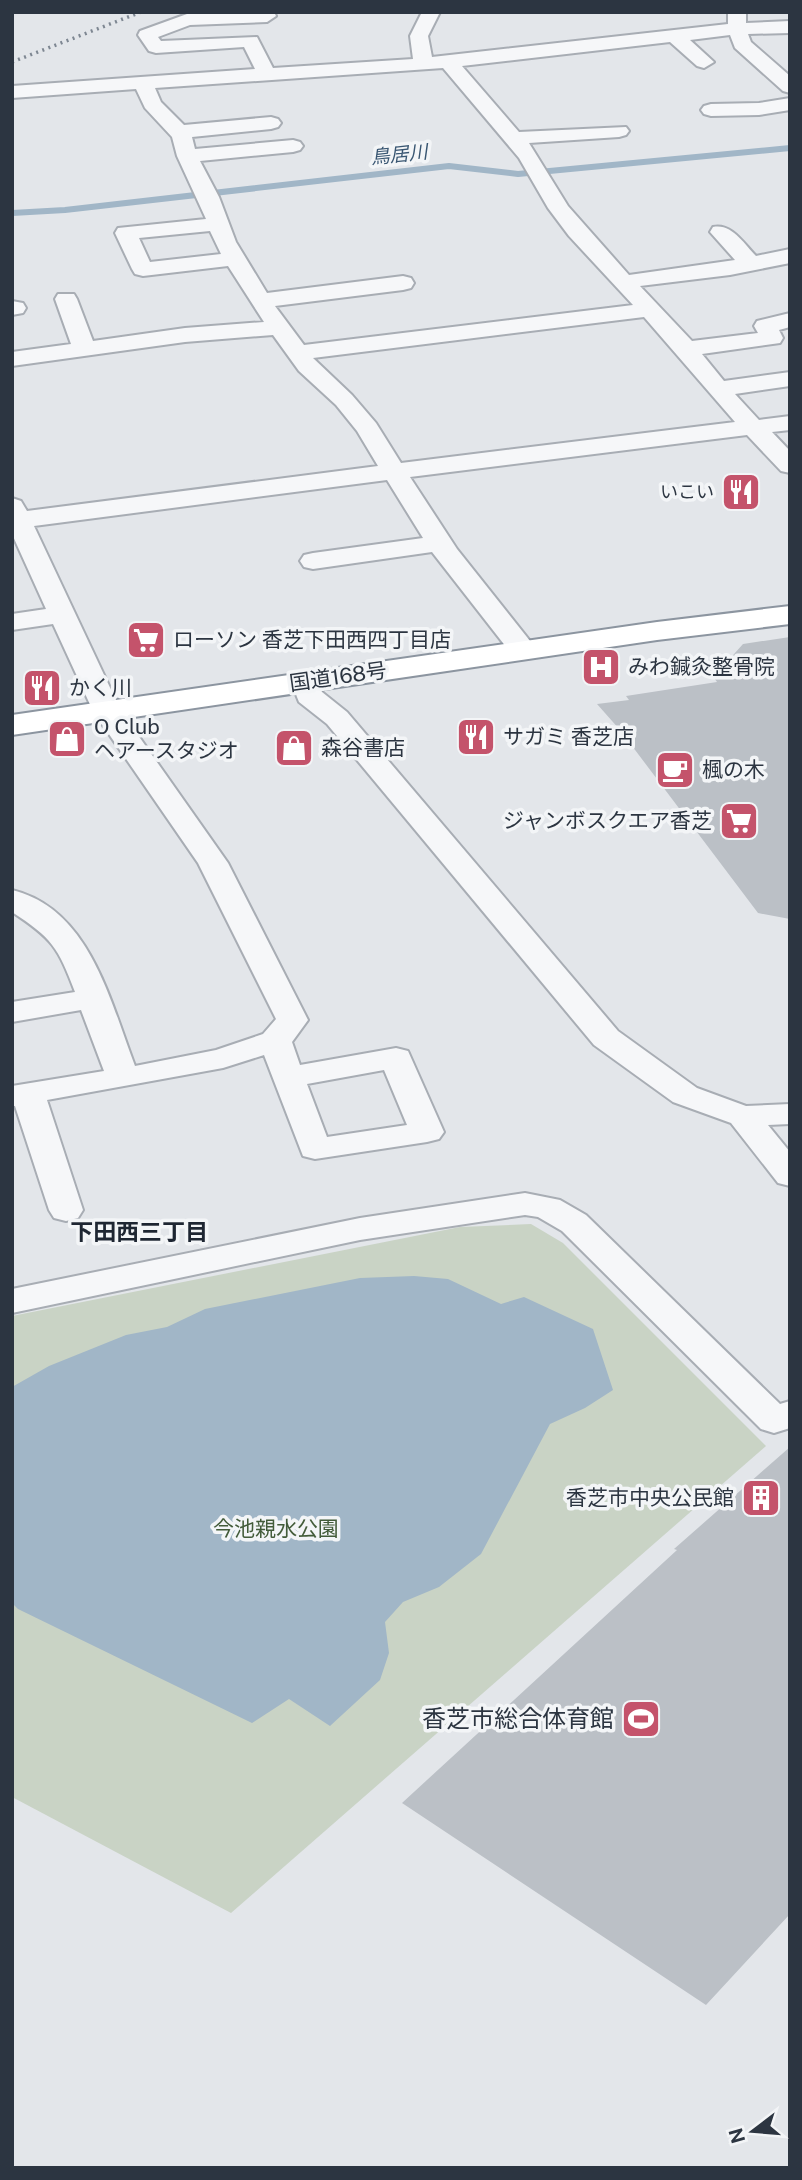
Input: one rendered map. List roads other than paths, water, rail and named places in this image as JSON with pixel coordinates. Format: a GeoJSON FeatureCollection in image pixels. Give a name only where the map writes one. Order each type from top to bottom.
{"type":"FeatureCollection","features":[{"type":"Feature","properties":{"kind":"highway","name":"国道168号"},"geometry":{"type":"LineString","coordinates":[[12,725],[790,615]]}},
{"type":"Feature","properties":{"kind":"street"},"geometry":{"type":"LineString","coordinates":[[423,64],[419,36],[431,12]]}},
{"type":"Feature","properties":{"kind":"street"},"geometry":{"type":"LineString","coordinates":[[266,14],[273,39],[250,41],[156,47],[147,35],[187,20],[266,14]]}},
{"type":"Feature","properties":{"kind":"street"},"geometry":{"type":"LineString","coordinates":[[12,92],[448,62],[674,36],[737,20],[790,27]]}},
{"type":"Feature","properties":{"kind":"street"},"geometry":{"type":"LineString","coordinates":[[737,20],[742,44],[790,87]]}},
{"type":"Feature","properties":{"kind":"street"},"geometry":{"type":"LineString","coordinates":[[674,36],[704,62]]}},
{"type":"Feature","properties":{"kind":"street"},"geometry":{"type":"LineString","coordinates":[[250,41],[267,75]]}},
{"type":"Feature","properties":{"kind":"street"},"geometry":{"type":"LineString","coordinates":[[448,62],[514,138],[577,231],[685,349],[717,389],[790,466]]}},
{"type":"Feature","properties":{"kind":"street"},"geometry":{"type":"LineString","coordinates":[[194,80],[206,99]]}},
{"type":"Feature","properties":{"kind":"street"},"geometry":{"type":"LineString","coordinates":[[143,83],[152,104],[179,132],[217,224],[260,301],[307,366],[355,412],[440,543],[524,651]]}},
{"type":"Feature","properties":{"kind":"street"},"geometry":{"type":"LineString","coordinates":[[711,110],[745,110],[790,104]]}},
{"type":"Feature","properties":{"kind":"street"},"geometry":{"type":"LineString","coordinates":[[179,132],[271,123]]}},
{"type":"Feature","properties":{"kind":"street"},"geometry":{"type":"LineString","coordinates":[[514,138],[619,131]]}},
{"type":"Feature","properties":{"kind":"street"},"geometry":{"type":"LineString","coordinates":[[187,156],[293,146]]}},
{"type":"Feature","properties":{"kind":"street"},"geometry":{"type":"LineString","coordinates":[[217,224],[126,233],[143,269],[235,259]]}},
{"type":"Feature","properties":{"kind":"street"},"geometry":{"type":"LineString","coordinates":[[721,232],[751,264]]}},
{"type":"Feature","properties":{"kind":"street"},"geometry":{"type":"LineString","coordinates":[[623,282],[790,256]]}},
{"type":"Feature","properties":{"kind":"street"},"geometry":{"type":"LineString","coordinates":[[260,301],[402,283]]}},
{"type":"Feature","properties":{"kind":"street"},"geometry":{"type":"LineString","coordinates":[[66,299],[85,349]]}},
{"type":"Feature","properties":{"kind":"street"},"geometry":{"type":"LineString","coordinates":[[298,353],[650,310]]}},
{"type":"Feature","properties":{"kind":"street"},"geometry":{"type":"LineString","coordinates":[[685,349],[772,338],[765,326],[790,320]]}},
{"type":"Feature","properties":{"kind":"street"},"geometry":{"type":"LineString","coordinates":[[12,359],[185,335],[281,328]]}},
{"type":"Feature","properties":{"kind":"street"},"geometry":{"type":"LineString","coordinates":[[717,389],[790,379]]}},
{"type":"Feature","properties":{"kind":"street"},"geometry":{"type":"LineString","coordinates":[[66,1210],[20,1095],[223,1058],[275,1041],[292,1020],[213,863],[107,710],[14,515],[397,473],[790,423]]}},
{"type":"Feature","properties":{"kind":"street"},"geometry":{"type":"LineString","coordinates":[[313,561],[440,543]]}},
{"type":"Feature","properties":{"kind":"street"},"geometry":{"type":"LineString","coordinates":[[12,622],[61,615]]}},
{"type":"Feature","properties":{"kind":"street"},"geometry":{"type":"LineString","coordinates":[[305,682],[309,696],[337,718],[606,1038],[685,1095],[743,1116],[790,1114]]}},
{"type":"Feature","properties":{"kind":"street"},"geometry":{"type":"LineString","coordinates":[[12,899],[55,926],[79,960],[123,1078]]}},
{"type":"Feature","properties":{"kind":"street"},"geometry":{"type":"LineString","coordinates":[[12,1012],[93,998]]}},
{"type":"Feature","properties":{"kind":"street"},"geometry":{"type":"LineString","coordinates":[[275,1041],[288,1077]]}},
{"type":"Feature","properties":{"kind":"street"},"geometry":{"type":"LineString","coordinates":[[743,1116],[790,1175]]}},
{"type":"Feature","properties":{"kind":"street"},"geometry":{"type":"LineString","coordinates":[[12,1301],[360,1229],[525,1203],[548,1208],[574,1223],[774,1419],[790,1415]]}},
{"type":"Feature","properties":{"kind":"water"},"geometry":{"type":"Polygon","coordinates":[[[414,1276],[448,1279],[501,1304],[524,1297],[593,1329],[613,1390],[585,1408],[550,1424],[481,1554],[439,1587],[403,1602],[385,1622],[389,1653],[380,1680],[330,1726],[289,1699],[252,1723],[18,1609],[12,1603],[12,1387],[49,1366],[126,1335],[167,1327],[205,1309],[360,1278],[414,1276]]]}},
{"type":"Feature","properties":{"kind":"waterway","name":"鳥居川"},"geometry":{"type":"LineString","coordinates":[[12,213],[65,210],[449,166],[518,174],[790,148]]}},
{"type":"Feature","properties":{"kind":"railway"},"geometry":{"type":"LineString","coordinates":[[12,62],[141,12]]}},
{"type":"Feature","properties":{"kind":"place","name":"いこい"},"geometry":{"type":"Point","coordinates":[741,492]}},
{"type":"Feature","properties":{"kind":"place","name":"ローソン 香芝下田西四丁目店"},"geometry":{"type":"Point","coordinates":[146,640]}},
{"type":"Feature","properties":{"kind":"place","name":"みわ鍼灸整骨院"},"geometry":{"type":"Point","coordinates":[601,667]}},
{"type":"Feature","properties":{"kind":"place","name":"かく川"},"geometry":{"type":"Point","coordinates":[42,688]}},
{"type":"Feature","properties":{"kind":"place","name":"サガミ 香芝店"},"geometry":{"type":"Point","coordinates":[476,737]}},
{"type":"Feature","properties":{"kind":"place","name":"O Club ヘアースタジオ"},"geometry":{"type":"Point","coordinates":[67,739]}},
{"type":"Feature","properties":{"kind":"place","name":"森谷書店"},"geometry":{"type":"Point","coordinates":[294,748]}},
{"type":"Feature","properties":{"kind":"place","name":"楓の木"},"geometry":{"type":"Point","coordinates":[675,770]}},
{"type":"Feature","properties":{"kind":"place","name":"ジャンボスクエア香芝"},"geometry":{"type":"Point","coordinates":[739,821]}},
{"type":"Feature","properties":{"kind":"place","name":"香芝市中央公民館"},"geometry":{"type":"Point","coordinates":[761,1498]}},
{"type":"Feature","properties":{"kind":"place","name":"香芝市総合体育館"},"geometry":{"type":"Point","coordinates":[641,1719]}},
{"type":"Feature","properties":{"kind":"district","name":"下田西三丁目"},"geometry":{"type":"Point","coordinates":[139,1232]}},
{"type":"Feature","properties":{"kind":"park label","name":"今池親水公園"},"geometry":{"type":"Point","coordinates":[276,1529]}}]}
